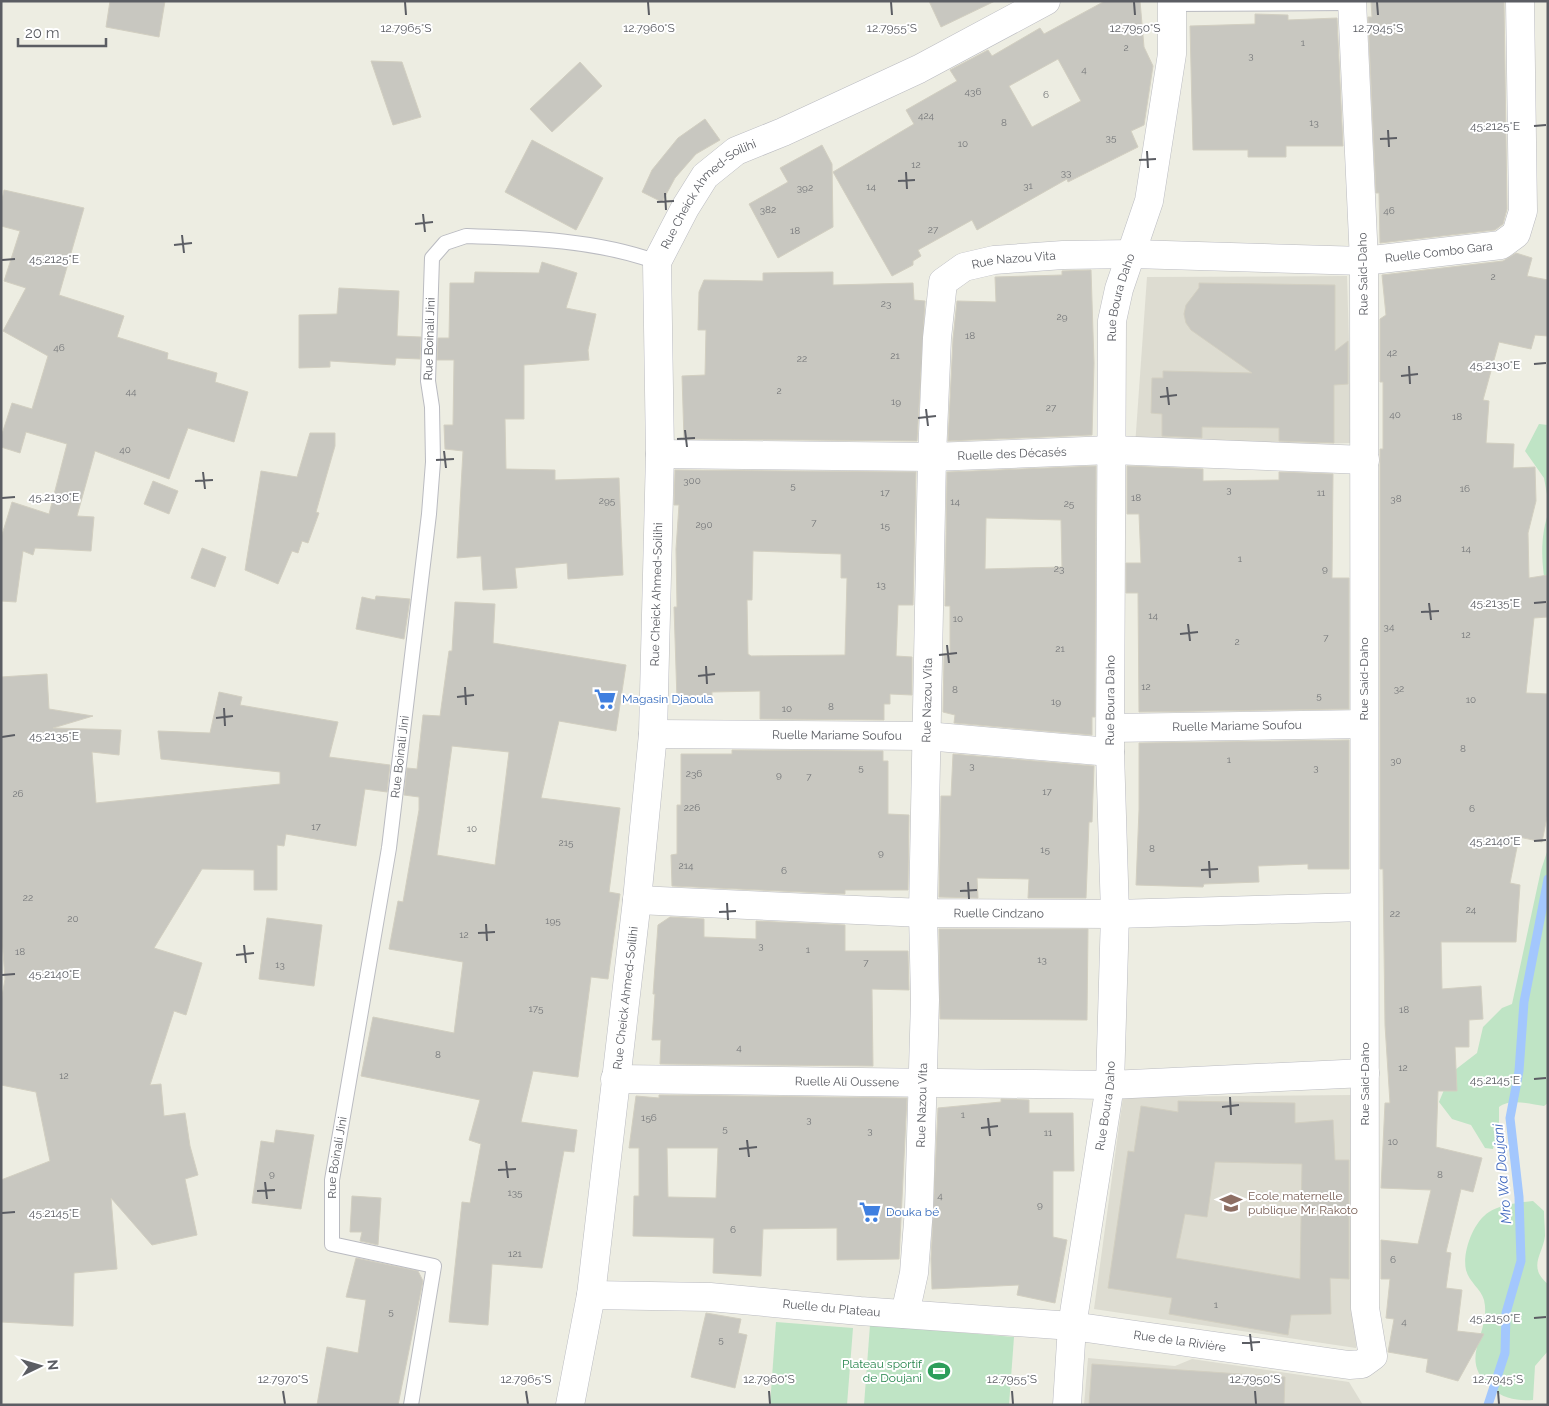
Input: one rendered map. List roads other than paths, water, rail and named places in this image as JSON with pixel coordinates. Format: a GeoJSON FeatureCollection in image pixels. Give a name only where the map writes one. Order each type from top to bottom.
{"type":"FeatureCollection","features":[{"type":"Feature","properties":{"kind":"street","name":"Rue Cheick Ahmed-Soilihi"},"geometry":{"type":"LineString","coordinates":[[570,1405],[591,1295],[653,734],[660,454],[657,262],[685,208],[705,176],[736,151],[783,132],[919,69],[1046,1]]}},
{"type":"Feature","properties":{"kind":"street","name":"Ruelle Combo Gara"},"geometry":{"type":"LineString","coordinates":[[1133,254],[1364,261],[1502,245],[1516,234],[1523,211],[1520,1]]}},
{"type":"Feature","properties":{"kind":"street","name":"Rue Said-Daho"},"geometry":{"type":"LineString","coordinates":[[1352,2],[1364,261],[1363,906],[1365,1308],[1373,1356]]}},
{"type":"Feature","properties":{"kind":"street","name":"Rue Boura Daho"},"geometry":{"type":"LineString","coordinates":[[1068,1405],[1072,1326],[1110,1085],[1115,914],[1111,740],[1112,321],[1120,289],[1149,201],[1172,54],[1172,3]]}},
{"type":"Feature","properties":{"kind":"street","name":"Rue Nazou Vita"},"geometry":{"type":"LineString","coordinates":[[905,1314],[914,1272],[919,1209],[921,1083],[925,1000],[923,913],[932,457],[937,338],[942,282],[964,267],[994,260],[1063,255],[1133,254]]}},
{"type":"Feature","properties":{"kind":"street","name":"Ruelle des Décasés"},"geometry":{"type":"LineString","coordinates":[[660,454],[932,457],[1111,450],[1365,460]]}},
{"type":"Feature","properties":{"kind":"street","name":"Ruelle Mariame Soufou"},"geometry":{"type":"LineString","coordinates":[[653,734],[926,736],[1111,740],[1364,724]]}},
{"type":"Feature","properties":{"kind":"street","name":"Ruelle Cindzano"},"geometry":{"type":"LineString","coordinates":[[636,900],[923,913],[1115,914],[1363,906]]}},
{"type":"Feature","properties":{"kind":"street","name":"Ruelle Ali Oussene"},"geometry":{"type":"LineString","coordinates":[[615,1079],[1110,1085],[1365,1073]]}},
{"type":"Feature","properties":{"kind":"street","name":"Ruelle du Plateau"},"geometry":{"type":"LineString","coordinates":[[591,1295],[710,1297],[1072,1326]]}},
{"type":"Feature","properties":{"kind":"street","name":"Rue de la Rivière"},"geometry":{"type":"LineString","coordinates":[[1072,1326],[1349,1365],[1362,1364],[1373,1356]]}},
{"type":"Feature","properties":{"kind":"lane"},"geometry":{"type":"LineString","coordinates":[[1172,3],[1352,2]]}},
{"type":"Feature","properties":{"kind":"lane","name":"Rue Boinali Jini"},"geometry":{"type":"LineString","coordinates":[[411,1405],[434,1266],[332,1244],[330,1229],[332,1180],[390,848],[429,514],[433,462],[432,407],[428,381],[432,258],[446,243],[466,236],[598,245],[632,253],[657,262]]}},
{"type":"Feature","properties":{"kind":"waterway","name":"Mro Wa Doujani"},"geometry":{"type":"LineString","coordinates":[[1488,1405],[1505,1353],[1506,1313],[1521,1261],[1519,1197],[1510,1118],[1519,1071],[1524,1002],[1548,879]]}},
{"type":"Feature","properties":{"kind":"place","name":"Magasin Djaoula"},"geometry":{"type":"Point","coordinates":[605,699]}},
{"type":"Feature","properties":{"kind":"place","name":"Ecole maternelle publique Mr. Rakoto"},"geometry":{"type":"Point","coordinates":[1231,1203]}},
{"type":"Feature","properties":{"kind":"place","name":"Douka bé"},"geometry":{"type":"Point","coordinates":[870,1212]}},
{"type":"Feature","properties":{"kind":"place","name":"Plateau sportif de Doujani"},"geometry":{"type":"Point","coordinates":[939,1371]}}]}
